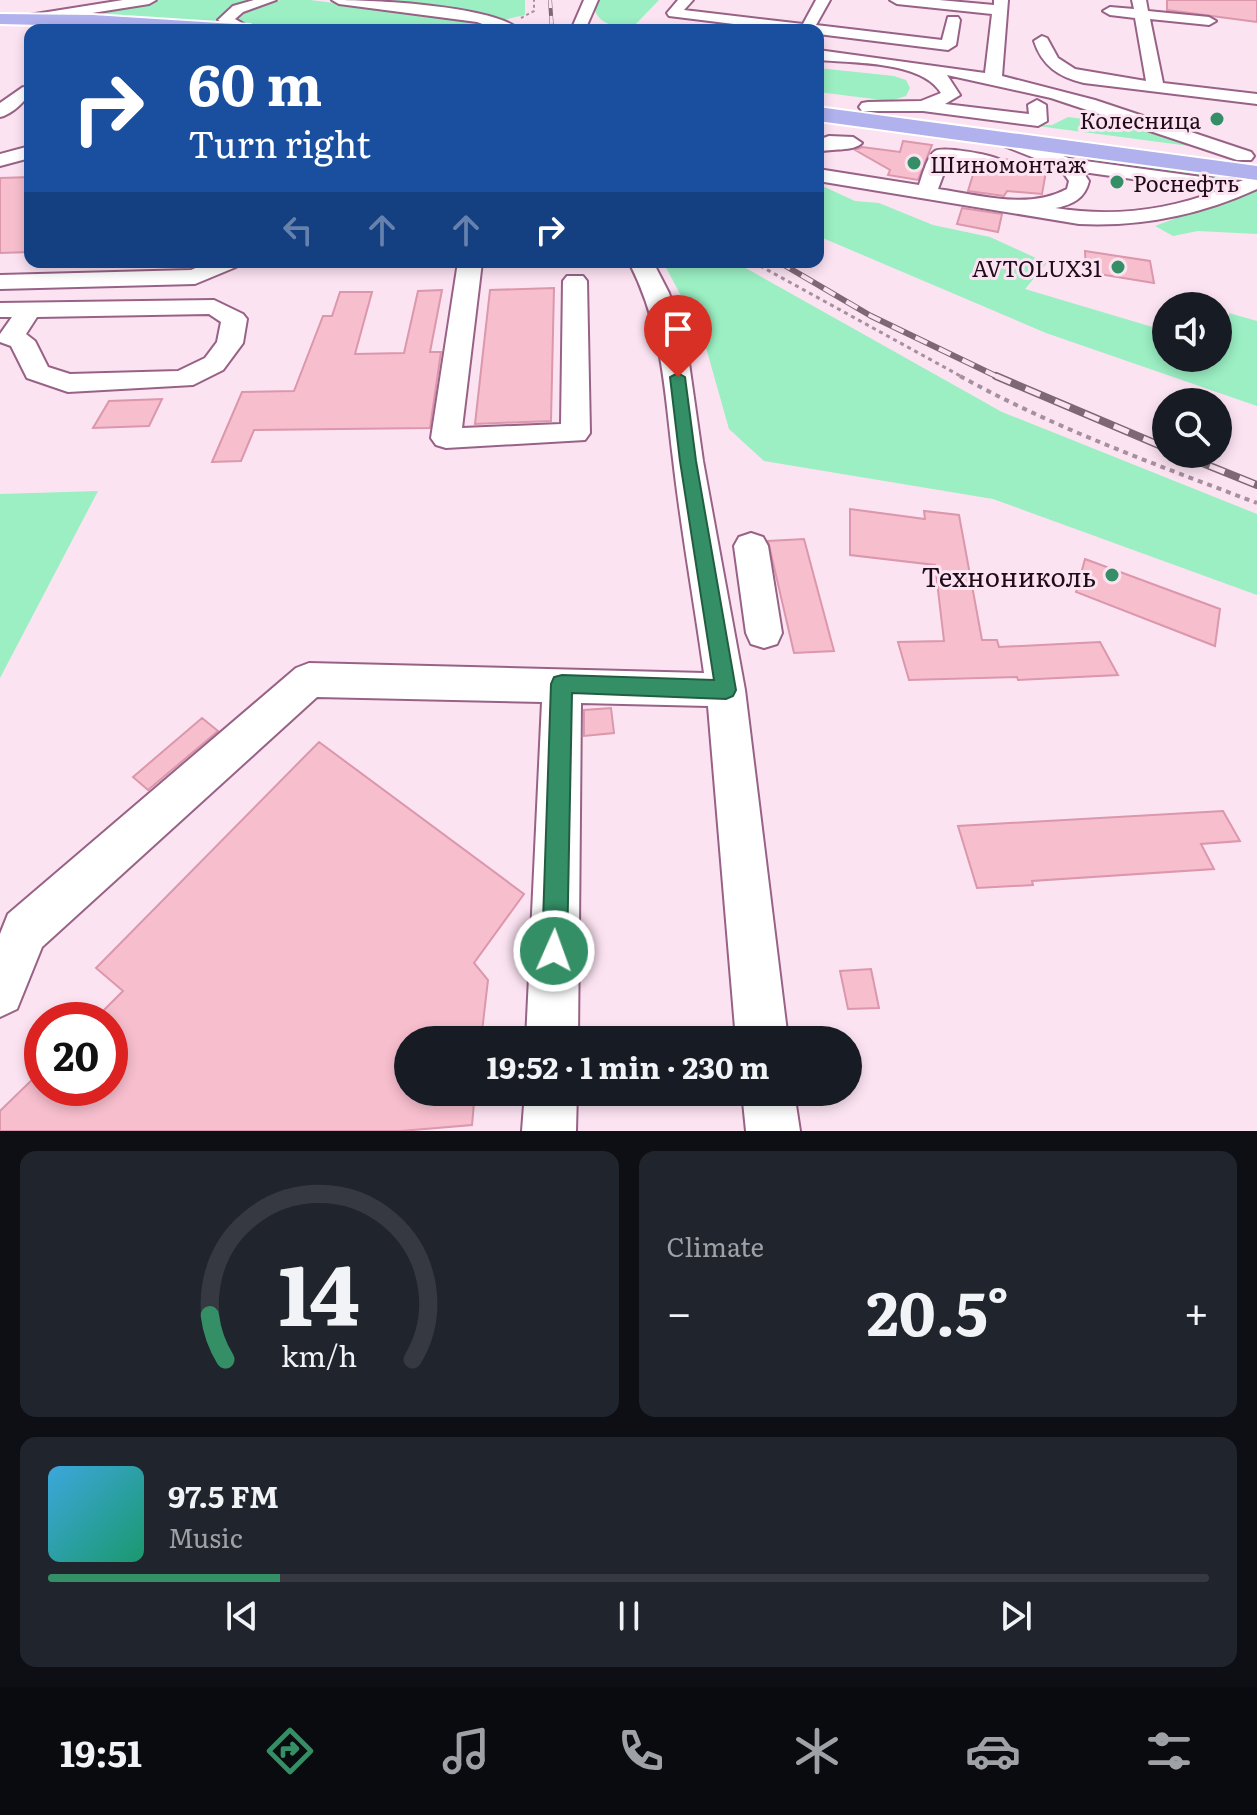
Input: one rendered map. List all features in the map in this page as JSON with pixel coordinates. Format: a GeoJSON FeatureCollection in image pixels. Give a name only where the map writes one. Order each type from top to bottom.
{"type":"FeatureCollection","features":[{"type":"Feature","properties":{"kind":"main road"},"geometry":{"type":"LineString","coordinates":[[0,19],[25,24]]}},
{"type":"Feature","properties":{"kind":"main road"},"geometry":{"type":"LineString","coordinates":[[0,30],[24,26]]}},
{"type":"Feature","properties":{"kind":"main road"},"geometry":{"type":"LineString","coordinates":[[824,101],[1251,171]]}},
{"type":"Feature","properties":{"kind":"main road"},"geometry":{"type":"LineString","coordinates":[[824,115],[1251,171]]}},
{"type":"Feature","properties":{"kind":"street"},"geometry":{"type":"LineString","coordinates":[[35,24],[149,0]]}},
{"type":"Feature","properties":{"kind":"street"},"geometry":{"type":"LineString","coordinates":[[234,24],[225,20],[229,13],[269,0]]}},
{"type":"Feature","properties":{"kind":"street"},"geometry":{"type":"LineString","coordinates":[[339,0],[480,18],[496,24]]}},
{"type":"Feature","properties":{"kind":"street"},"geometry":{"type":"LineString","coordinates":[[686,0],[674,13],[771,23]]}},
{"type":"Feature","properties":{"kind":"street"},"geometry":{"type":"LineString","coordinates":[[810,24],[823,0]]}},
{"type":"Feature","properties":{"kind":"street"},"geometry":{"type":"LineString","coordinates":[[897,0],[1000,5],[996,71]]}},
{"type":"Feature","properties":{"kind":"street"},"geometry":{"type":"LineString","coordinates":[[588,7],[586,21],[592,24]]}},
{"type":"Feature","properties":{"kind":"street"},"geometry":{"type":"LineString","coordinates":[[1110,11],[1141,7],[1209,21]]}},
{"type":"Feature","properties":{"kind":"street"},"geometry":{"type":"LineString","coordinates":[[1141,7],[1156,88]]}},
{"type":"Feature","properties":{"kind":"street"},"geometry":{"type":"LineString","coordinates":[[825,43],[948,45],[953,20]]}},
{"type":"Feature","properties":{"kind":"street"},"geometry":{"type":"LineString","coordinates":[[1042,41],[1051,61],[1071,74],[1104,82],[1257,99]]}},
{"type":"Feature","properties":{"kind":"street"},"geometry":{"type":"LineString","coordinates":[[825,43],[862,60],[937,69],[996,71],[1114,113],[1251,171]]}},
{"type":"Feature","properties":{"kind":"street"},"geometry":{"type":"LineString","coordinates":[[912,66],[941,79],[951,95]]}},
{"type":"Feature","properties":{"kind":"street"},"geometry":{"type":"LineString","coordinates":[[0,92],[24,92]]}},
{"type":"Feature","properties":{"kind":"street"},"geometry":{"type":"LineString","coordinates":[[0,112],[24,94]]}},
{"type":"Feature","properties":{"kind":"street"},"geometry":{"type":"LineString","coordinates":[[923,106],[951,95],[1114,113]]}},
{"type":"Feature","properties":{"kind":"street"},"geometry":{"type":"LineString","coordinates":[[868,107],[923,106],[1038,121],[1037,105]]}},
{"type":"Feature","properties":{"kind":"street"},"geometry":{"type":"LineString","coordinates":[[1006,140],[1067,164],[1251,171]]}},
{"type":"Feature","properties":{"kind":"street"},"geometry":{"type":"LineString","coordinates":[[824,144],[853,143]]}},
{"type":"Feature","properties":{"kind":"street"},"geometry":{"type":"LineString","coordinates":[[0,160],[24,154]]}},
{"type":"Feature","properties":{"kind":"street"},"geometry":{"type":"LineString","coordinates":[[926,193],[941,155],[992,161]]}},
{"type":"Feature","properties":{"kind":"street"},"geometry":{"type":"LineString","coordinates":[[964,200],[1026,204],[1060,201],[1078,188],[1079,181],[1067,164]]}},
{"type":"Feature","properties":{"kind":"street"},"geometry":{"type":"LineString","coordinates":[[824,176],[1109,221],[1139,220],[1179,211],[1251,171]]}},
{"type":"Feature","properties":{"kind":"street"},"geometry":{"type":"LineString","coordinates":[[1078,188],[1100,198],[1179,211]]}},
{"type":"Feature","properties":{"kind":"street"},"geometry":{"type":"LineString","coordinates":[[0,282],[195,277],[214,268]]}},
{"type":"Feature","properties":{"kind":"street"},"geometry":{"type":"LineString","coordinates":[[469,268],[446,438],[575,433],[575,281]]}},
{"type":"Feature","properties":{"kind":"street"},"geometry":{"type":"LineString","coordinates":[[644,268],[657,293],[674,349],[688,461],[726,690],[761,1026]]}},
{"type":"Feature","properties":{"kind":"street"},"geometry":{"type":"LineString","coordinates":[[0,310],[214,307],[234,319],[230,343],[214,364],[183,379],[68,383],[37,372],[22,341],[10,338],[30,310]]}},
{"type":"Feature","properties":{"kind":"street"},"geometry":{"type":"LineString","coordinates":[[707,573],[753,560],[764,633]]}},
{"type":"Feature","properties":{"kind":"street"},"geometry":{"type":"LineString","coordinates":[[0,992],[25,931],[309,680],[726,690]]}},
{"type":"Feature","properties":{"kind":"street"},"geometry":{"type":"LineString","coordinates":[[552,1026],[562,684]]}},
{"type":"Feature","properties":{"kind":"street"},"geometry":{"type":"LineString","coordinates":[[549,1131],[550,1106]]}},
{"type":"Feature","properties":{"kind":"street"},"geometry":{"type":"LineString","coordinates":[[770,1106],[773,1131]]}},
{"type":"Feature","properties":{"kind":"path"},"geometry":{"type":"LineString","coordinates":[[764,268],[1003,400],[1141,459],[1257,503]]}},
{"type":"Feature","properties":{"kind":"green space"},"geometry":{"type":"Polygon","coordinates":[[[160,0],[258,0],[224,12],[216,24],[71,16],[160,0]]]}},
{"type":"Feature","properties":{"kind":"green space"},"geometry":{"type":"Polygon","coordinates":[[[281,0],[310,0],[488,24],[242,24],[234,21],[233,16],[254,6],[281,0]]]}},
{"type":"Feature","properties":{"kind":"green space"},"geometry":{"type":"Polygon","coordinates":[[[394,0],[525,0],[525,15],[503,20],[395,3],[394,0]]]}},
{"type":"Feature","properties":{"kind":"green space"},"geometry":{"type":"Polygon","coordinates":[[[593,0],[659,0],[636,24],[610,24],[596,14],[593,0]]]}},
{"type":"Feature","properties":{"kind":"green space"},"geometry":{"type":"Polygon","coordinates":[[[824,69],[906,80],[910,88],[906,96],[890,101],[824,93],[824,69]]]}},
{"type":"Feature","properties":{"kind":"green space"},"geometry":{"type":"Polygon","coordinates":[[[1068,117],[1146,127],[1197,147],[1022,124],[1052,125],[1068,117]]]}},
{"type":"Feature","properties":{"kind":"green space"},"geometry":{"type":"Polygon","coordinates":[[[1062,153],[1242,177],[1246,181],[1242,183],[1071,160],[1059,156],[1062,153]]]}},
{"type":"Feature","properties":{"kind":"green space"},"geometry":{"type":"Polygon","coordinates":[[[824,187],[855,201],[879,203],[933,225],[990,237],[1047,263],[1025,289],[1152,327],[1152,370],[1046,333],[824,239],[824,187]]]}},
{"type":"Feature","properties":{"kind":"green space"},"geometry":{"type":"Polygon","coordinates":[[[1257,188],[1257,234],[1198,231],[1173,236],[1155,226],[1257,188]]]}},
{"type":"Feature","properties":{"kind":"green space"},"geometry":{"type":"Polygon","coordinates":[[[666,268],[746,268],[1002,412],[1257,514],[1257,595],[993,499],[764,461],[729,429],[703,337],[666,268]]]}},
{"type":"Feature","properties":{"kind":"green space"},"geometry":{"type":"Polygon","coordinates":[[[1232,314],[1257,321],[1257,406],[1232,397],[1232,388],[1205,388],[1159,372],[1232,372],[1232,314]]]}},
{"type":"Feature","properties":{"kind":"green space"},"geometry":{"type":"Polygon","coordinates":[[[98,491],[0,678],[0,494],[98,491]]]}},
{"type":"Feature","properties":{"kind":"building"},"geometry":{"type":"Polygon","coordinates":[[[1167,0],[1257,0],[1257,22],[1167,10],[1167,0]]]}},
{"type":"Feature","properties":{"kind":"building"},"geometry":{"type":"Polygon","coordinates":[[[903,141],[932,145],[918,180],[888,175],[890,170],[855,150],[862,147],[900,152],[903,141]]]}},
{"type":"Feature","properties":{"kind":"building"},"geometry":{"type":"Polygon","coordinates":[[[1004,159],[1047,166],[1042,194],[1007,191],[1004,196],[968,191],[975,168],[994,170],[1004,164],[1004,159]]]}},
{"type":"Feature","properties":{"kind":"building"},"geometry":{"type":"Polygon","coordinates":[[[24,177],[24,252],[0,253],[0,178],[24,177]]]}},
{"type":"Feature","properties":{"kind":"building"},"geometry":{"type":"Polygon","coordinates":[[[962,208],[1002,214],[998,232],[957,224],[962,208]]]}},
{"type":"Feature","properties":{"kind":"building","name":"AVTOLUX31"},"geometry":{"type":"Polygon","coordinates":[[[1085,251],[1150,261],[1154,283],[1086,272],[1085,251]]]}},
{"type":"Feature","properties":{"kind":"building"},"geometry":{"type":"Polygon","coordinates":[[[554,288],[551,421],[475,424],[490,290],[554,288]]]}},
{"type":"Feature","properties":{"kind":"building"},"geometry":{"type":"Polygon","coordinates":[[[442,290],[430,352],[441,352],[430,428],[254,430],[241,461],[212,462],[242,392],[294,391],[323,316],[332,316],[340,292],[372,292],[355,354],[404,353],[418,291],[442,290]]]}},
{"type":"Feature","properties":{"kind":"building"},"geometry":{"type":"Polygon","coordinates":[[[162,399],[149,426],[93,428],[109,401],[162,399]]]}},
{"type":"Feature","properties":{"kind":"building"},"geometry":{"type":"Polygon","coordinates":[[[850,509],[925,519],[924,511],[959,515],[982,640],[997,640],[999,647],[1100,642],[1118,675],[1018,680],[1017,677],[909,680],[898,642],[944,641],[935,565],[850,555],[850,509]]]}},
{"type":"Feature","properties":{"kind":"building"},"geometry":{"type":"Polygon","coordinates":[[[804,539],[834,651],[794,653],[768,541],[804,539]]]}},
{"type":"Feature","properties":{"kind":"building"},"geometry":{"type":"Polygon","coordinates":[[[1085,559],[1220,609],[1215,646],[1076,592],[1085,559]]]}},
{"type":"Feature","properties":{"kind":"building"},"geometry":{"type":"Polygon","coordinates":[[[611,708],[614,733],[584,736],[584,710],[611,708]]]}},
{"type":"Feature","properties":{"kind":"building"},"geometry":{"type":"Polygon","coordinates":[[[202,718],[218,731],[148,790],[133,777],[202,718]]]}},
{"type":"Feature","properties":{"kind":"building"},"geometry":{"type":"Polygon","coordinates":[[[319,742],[524,894],[474,963],[488,980],[483,1026],[394,1026],[394,1106],[474,1106],[472,1125],[401,1131],[0,1131],[0,1111],[24,1088],[24,1106],[128,1106],[128,1002],[112,1002],[123,991],[96,968],[319,742]]]}},
{"type":"Feature","properties":{"kind":"building"},"geometry":{"type":"Polygon","coordinates":[[[1223,811],[1240,841],[1201,844],[1214,869],[1032,881],[1033,885],[977,888],[958,826],[1223,811]]]}},
{"type":"Feature","properties":{"kind":"building"},"geometry":{"type":"Polygon","coordinates":[[[871,969],[879,1008],[848,1009],[840,971],[871,969]]]}},
{"type":"Feature","properties":{"kind":"railway"},"geometry":{"type":"LineString","coordinates":[[550,0],[552,24]]}},
{"type":"Feature","properties":{"kind":"railway"},"geometry":{"type":"LineString","coordinates":[[789,268],[871,316],[1000,378]]}},
{"type":"Feature","properties":{"kind":"railway"},"geometry":{"type":"LineString","coordinates":[[996,376],[1152,442]]}},
{"type":"Feature","properties":{"kind":"railway"},"geometry":{"type":"LineString","coordinates":[[1215,468],[1257,485]]}},
{"type":"Feature","properties":{"kind":"place","name":"Колесница"},"geometry":{"type":"Point","coordinates":[1217,119]}},
{"type":"Feature","properties":{"kind":"place","name":"Шиномонтаж"},"geometry":{"type":"Point","coordinates":[914,163]}},
{"type":"Feature","properties":{"kind":"place","name":"Роснефть"},"geometry":{"type":"Point","coordinates":[1117,182]}},
{"type":"Feature","properties":{"kind":"place","name":"AVTOLUX31"},"geometry":{"type":"Point","coordinates":[1118,267]}},
{"type":"Feature","properties":{"kind":"place","name":"Технониколь"},"geometry":{"type":"Point","coordinates":[1112,575]}},
{"type":"Feature","properties":{"kind":"route"},"geometry":{"type":"LineString","coordinates":[[554,951],[562,684],[726,690],[688,461],[678,377]]}}]}
